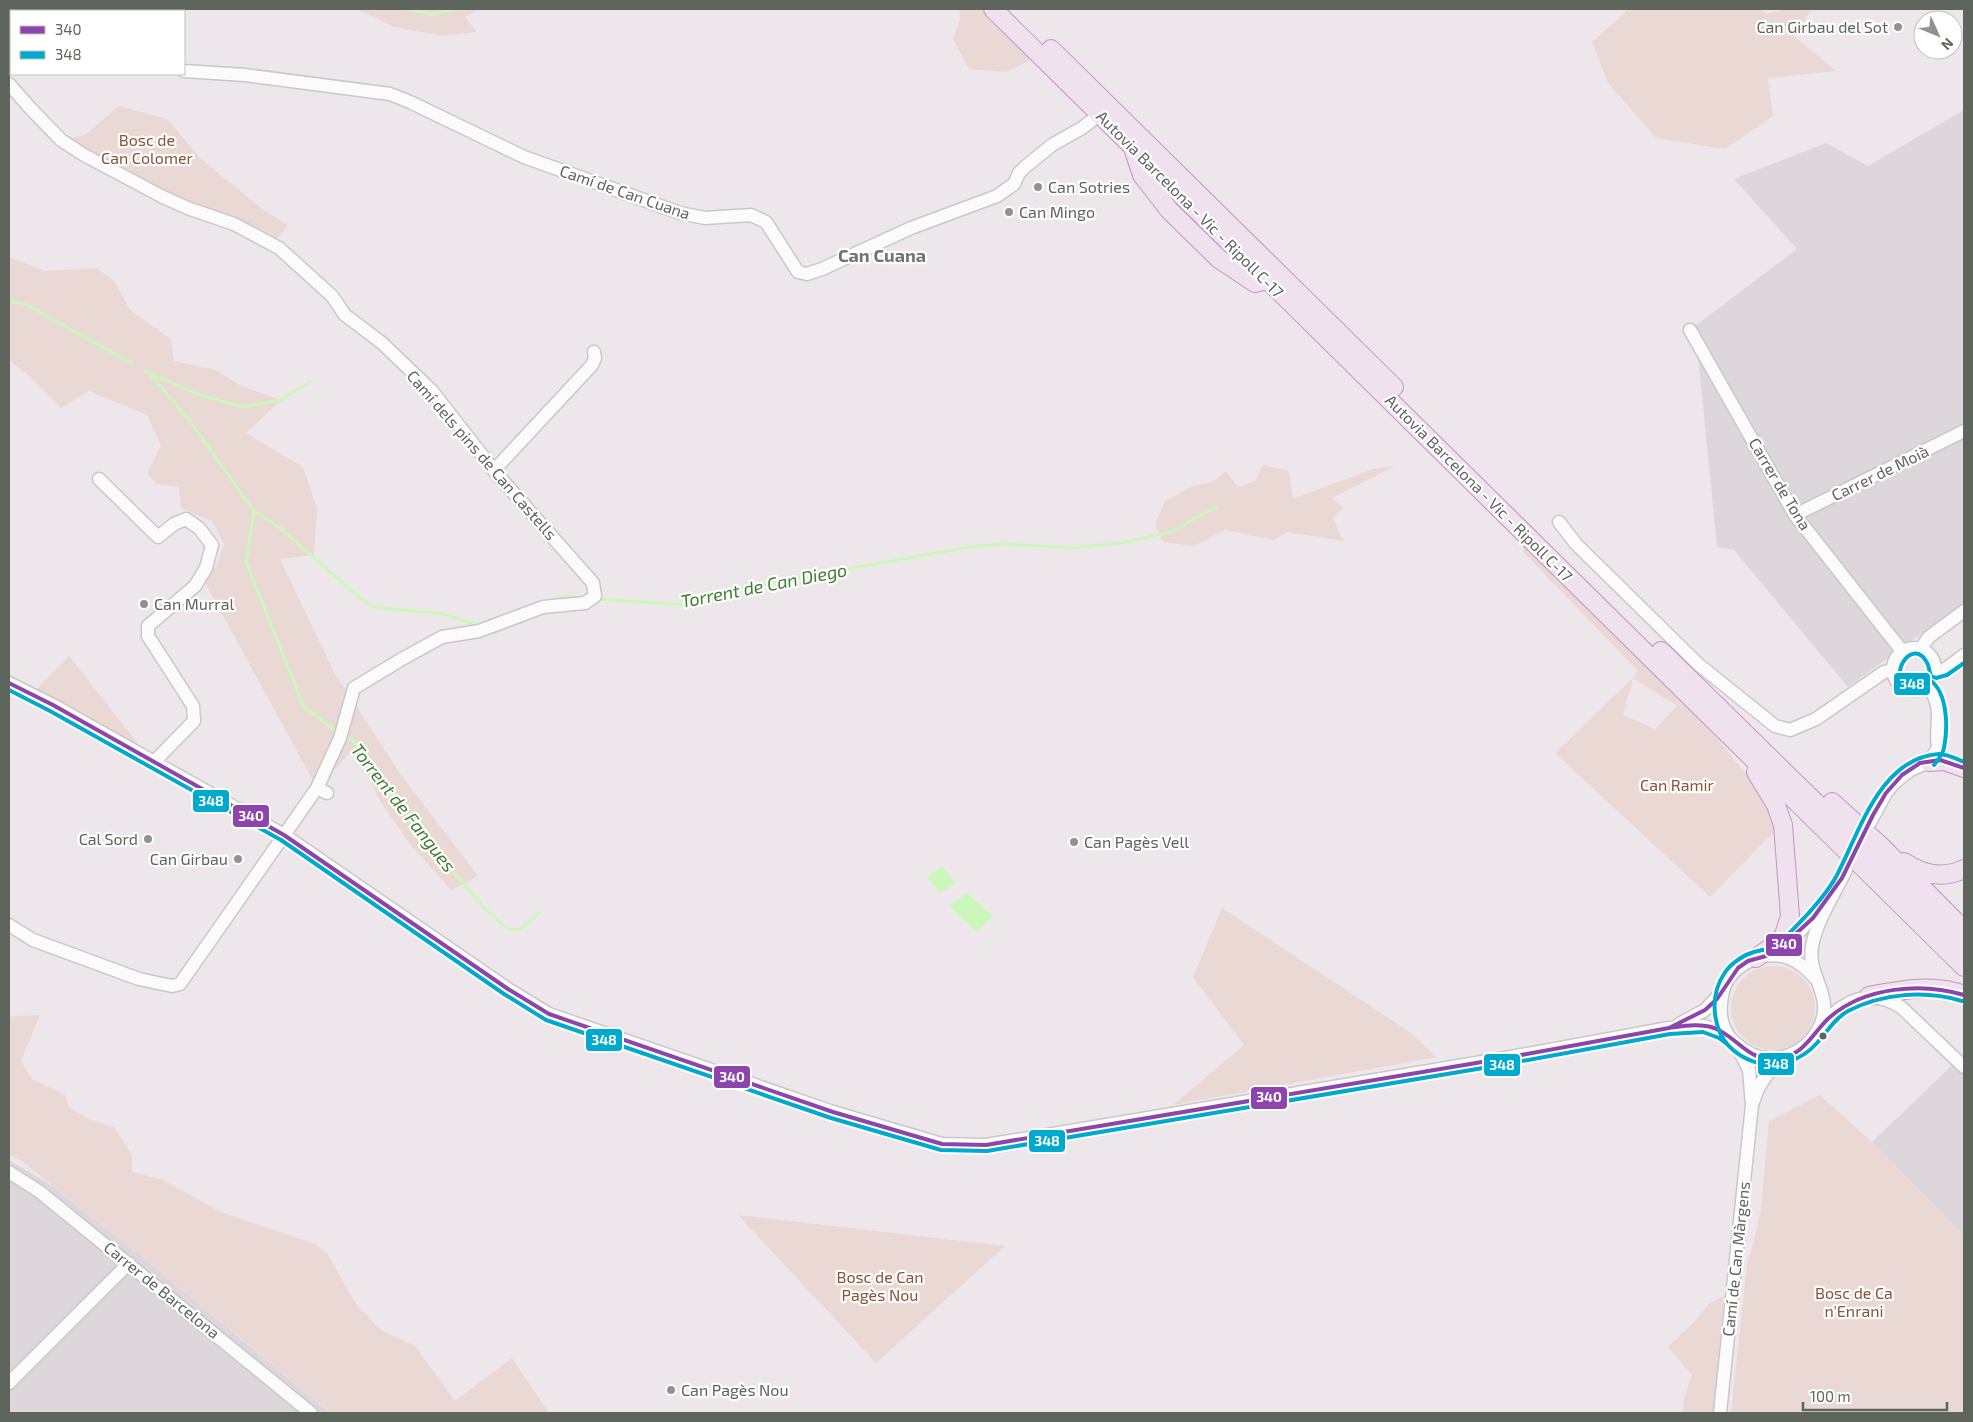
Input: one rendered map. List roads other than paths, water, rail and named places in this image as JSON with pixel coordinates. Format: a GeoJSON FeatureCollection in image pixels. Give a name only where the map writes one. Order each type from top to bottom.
{"type":"FeatureCollection","features":[{"type":"Feature","properties":{"kind":"highway","name":"Autovia Barcelona - Vic - Ripoll C-17"},"geometry":{"type":"LineString","coordinates":[[993,9],[1133,148],[1142,175],[1170,210],[1218,258],[1255,283],[1267,280],[1435,444],[1447,467],[1471,490],[1474,501],[1484,503],[1516,532],[1529,537],[1964,967]]}},
{"type":"Feature","properties":{"kind":"highway","name":"Autovia Barcelona - Vic - Ripoll C-17"},"geometry":{"type":"LineString","coordinates":[[1010,9],[1964,948]]}},
{"type":"Feature","properties":{"kind":"highway"},"geometry":{"type":"LineString","coordinates":[[1706,695],[1750,728],[1884,848],[1964,930]]}},
{"type":"Feature","properties":{"kind":"highway"},"geometry":{"type":"LineString","coordinates":[[1722,728],[1762,779],[1776,805],[1783,824],[1790,916],[1784,935],[1761,957]]}},
{"type":"Feature","properties":{"kind":"highway"},"geometry":{"type":"LineString","coordinates":[[1937,757],[1964,768]]}},
{"type":"Feature","properties":{"kind":"highway"},"geometry":{"type":"LineString","coordinates":[[1884,848],[1914,869],[1924,873],[1945,875],[1964,870]]}},
{"type":"Feature","properties":{"kind":"highway"},"geometry":{"type":"LineString","coordinates":[[1869,996],[1922,988],[1948,990],[1964,995]]}},
{"type":"Feature","properties":{"kind":"street","name":"Camí de Can Cuana"},"geometry":{"type":"LineString","coordinates":[[185,71],[245,75],[390,94],[524,157],[680,213],[705,218],[751,215],[766,222],[798,272],[807,274],[822,269],[910,228],[997,196],[1014,184],[1019,173],[1052,145],[1082,128],[1100,114]]}},
{"type":"Feature","properties":{"kind":"street","name":"Camí dels pins de Can Castells"},"geometry":{"type":"LineString","coordinates":[[9,84],[31,110],[61,140],[84,155],[163,197],[190,209],[234,224],[279,248],[332,296],[345,315],[382,343],[432,391],[496,473],[592,581],[595,596],[586,603],[544,607],[480,631],[442,637],[402,658],[354,688],[322,790],[284,836],[180,984],[172,986],[139,979],[33,940],[9,925]]}},
{"type":"Feature","properties":{"kind":"street","name":"Carrer de Tona"},"geometry":{"type":"LineString","coordinates":[[1690,330],[1795,515],[1902,651]]}},
{"type":"Feature","properties":{"kind":"street"},"geometry":{"type":"LineString","coordinates":[[496,473],[498,466],[592,365],[596,358],[594,352]]}},
{"type":"Feature","properties":{"kind":"street","name":"Carrer de Moià"},"geometry":{"type":"LineString","coordinates":[[1795,515],[1964,432]]}},
{"type":"Feature","properties":{"kind":"street"},"geometry":{"type":"LineString","coordinates":[[99,479],[158,537],[174,524],[186,519],[199,528],[212,545],[206,568],[195,586],[148,626],[148,636],[193,706],[194,721],[154,762]]}},
{"type":"Feature","properties":{"kind":"street"},"geometry":{"type":"LineString","coordinates":[[1559,522],[1576,544],[1698,664],[1775,726],[1790,730],[1816,719],[1884,672],[1893,670]]}},
{"type":"Feature","properties":{"kind":"street"},"geometry":{"type":"LineString","coordinates":[[1921,648],[1928,637],[1964,611]]}},
{"type":"Feature","properties":{"kind":"street"},"geometry":{"type":"LineString","coordinates":[[1911,647],[1921,648],[1930,653],[1936,672],[1928,686],[1914,691],[1903,688],[1896,680],[1893,670],[1894,662],[1902,651],[1911,647]]}},
{"type":"Feature","properties":{"kind":"street"},"geometry":{"type":"LineString","coordinates":[[1936,672],[1944,670],[1960,658]]}},
{"type":"Feature","properties":{"kind":"street"},"geometry":{"type":"LineString","coordinates":[[9,682],[284,836],[508,990],[548,1014],[833,1112],[942,1144],[986,1145],[1494,1060],[1669,1028],[1704,1026],[1722,1032],[1742,1050],[1757,1057],[1775,1059],[1792,1055],[1807,1045],[1828,1018],[1842,1007],[1869,996],[1894,1002],[1901,1007],[1962,1065]]}},
{"type":"Feature","properties":{"kind":"street"},"geometry":{"type":"LineString","coordinates":[[1868,824],[1886,793],[1894,784],[1910,770],[1937,757],[1939,717],[1936,696],[1928,686]]}},
{"type":"Feature","properties":{"kind":"street"},"geometry":{"type":"LineString","coordinates":[[1669,1028],[1695,1017],[1705,1010],[1722,992],[1730,977],[1741,965],[1761,957],[1788,942],[1813,918],[1844,875],[1814,938],[1811,960],[1822,996],[1823,1014],[1818,1031]]}},
{"type":"Feature","properties":{"kind":"street"},"geometry":{"type":"LineString","coordinates":[[1761,957],[1788,958],[1804,966],[1816,979]]}},
{"type":"Feature","properties":{"kind":"street"},"geometry":{"type":"LineString","coordinates":[[1722,992],[1720,1008],[1723,1024],[1733,1041]]}},
{"type":"Feature","properties":{"kind":"street","name":"Camí de Can Màrgens"},"geometry":{"type":"LineString","coordinates":[[1720,1413],[1752,1104],[1749,1070],[1733,1041]]}},
{"type":"Feature","properties":{"kind":"street","name":"Camí de Can Màrgens"},"geometry":{"type":"LineString","coordinates":[[1752,1104],[1756,1091],[1767,1074],[1792,1055]]}},
{"type":"Feature","properties":{"kind":"street","name":"Carrer de Barcelona"},"geometry":{"type":"LineString","coordinates":[[9,1172],[40,1192],[129,1263],[311,1413]]}},
{"type":"Feature","properties":{"kind":"street"},"geometry":{"type":"LineString","coordinates":[[9,1383],[129,1263]]}},
{"type":"Feature","properties":{"kind":"waterway"},"geometry":{"type":"LineString","coordinates":[[408,9],[431,14],[457,9]]}},
{"type":"Feature","properties":{"kind":"waterway","name":"Torrent de Fangues"},"geometry":{"type":"LineString","coordinates":[[9,301],[25,304],[133,364]]}},
{"type":"Feature","properties":{"kind":"waterway","name":"Torrent de Fangues"},"geometry":{"type":"LineString","coordinates":[[145,371],[150,374],[189,420],[254,511],[246,562],[303,705],[339,734]]}},
{"type":"Feature","properties":{"kind":"waterway"},"geometry":{"type":"LineString","coordinates":[[152,374],[197,394],[243,407],[281,400],[310,382]]}},
{"type":"Feature","properties":{"kind":"waterway","name":"Torrent de Can Diego"},"geometry":{"type":"LineString","coordinates":[[597,599],[685,605],[710,601],[739,588],[976,546],[1004,544],[1070,548],[1121,543],[1171,532],[1216,507]]}},
{"type":"Feature","properties":{"kind":"waterway","name":"Torrent de Can Diego"},"geometry":{"type":"LineString","coordinates":[[254,511],[279,527],[361,599],[377,608],[440,613],[480,624]]}},
{"type":"Feature","properties":{"kind":"waterway","name":"Torrent de Can Diego"},"geometry":{"type":"LineString","coordinates":[[548,601],[564,596],[581,598]]}},
{"type":"Feature","properties":{"kind":"waterway","name":"Torrent de Can Diego"},"geometry":{"type":"LineString","coordinates":[[491,620],[529,606]]}},
{"type":"Feature","properties":{"kind":"waterway","name":"Torrent de Fangues"},"geometry":{"type":"LineString","coordinates":[[344,737],[352,740],[377,771],[401,809],[484,908],[506,928],[520,930],[539,913]]}},
{"type":"Feature","properties":{"kind":"place","name":"Can Girbau del Sot"},"geometry":{"type":"Point","coordinates":[1898,27]}},
{"type":"Feature","properties":{"kind":"place","name":"Can Sotries"},"geometry":{"type":"Point","coordinates":[1038,187]}},
{"type":"Feature","properties":{"kind":"place","name":"Can Mingo"},"geometry":{"type":"Point","coordinates":[1009,212]}},
{"type":"Feature","properties":{"kind":"place","name":"Can Murral"},"geometry":{"type":"Point","coordinates":[144,604]}},
{"type":"Feature","properties":{"kind":"place","name":"Cal Sord"},"geometry":{"type":"Point","coordinates":[148,839]}},
{"type":"Feature","properties":{"kind":"place","name":"Can Pagès Vell"},"geometry":{"type":"Point","coordinates":[1074,842]}},
{"type":"Feature","properties":{"kind":"place","name":"Can Girbau"},"geometry":{"type":"Point","coordinates":[238,859]}},
{"type":"Feature","properties":{"kind":"place","name":"Can Pagès Nou"},"geometry":{"type":"Point","coordinates":[671,1390]}},
{"type":"Feature","properties":{"kind":"district","name":"Can Cuana"},"geometry":{"type":"Point","coordinates":[882,256]}},
{"type":"Feature","properties":{"kind":"park label","name":"Bosc de Can Colomer"},"geometry":{"type":"Point","coordinates":[147,149]}},
{"type":"Feature","properties":{"kind":"park label","name":"Can Ramir"},"geometry":{"type":"Point","coordinates":[1677,785]}},
{"type":"Feature","properties":{"kind":"park label","name":"Bosc de Can Pagès Nou"},"geometry":{"type":"Point","coordinates":[880,1286]}},
{"type":"Feature","properties":{"kind":"park label","name":"Bosc de Ca n'Enrani"},"geometry":{"type":"Point","coordinates":[1854,1302]}}]}
